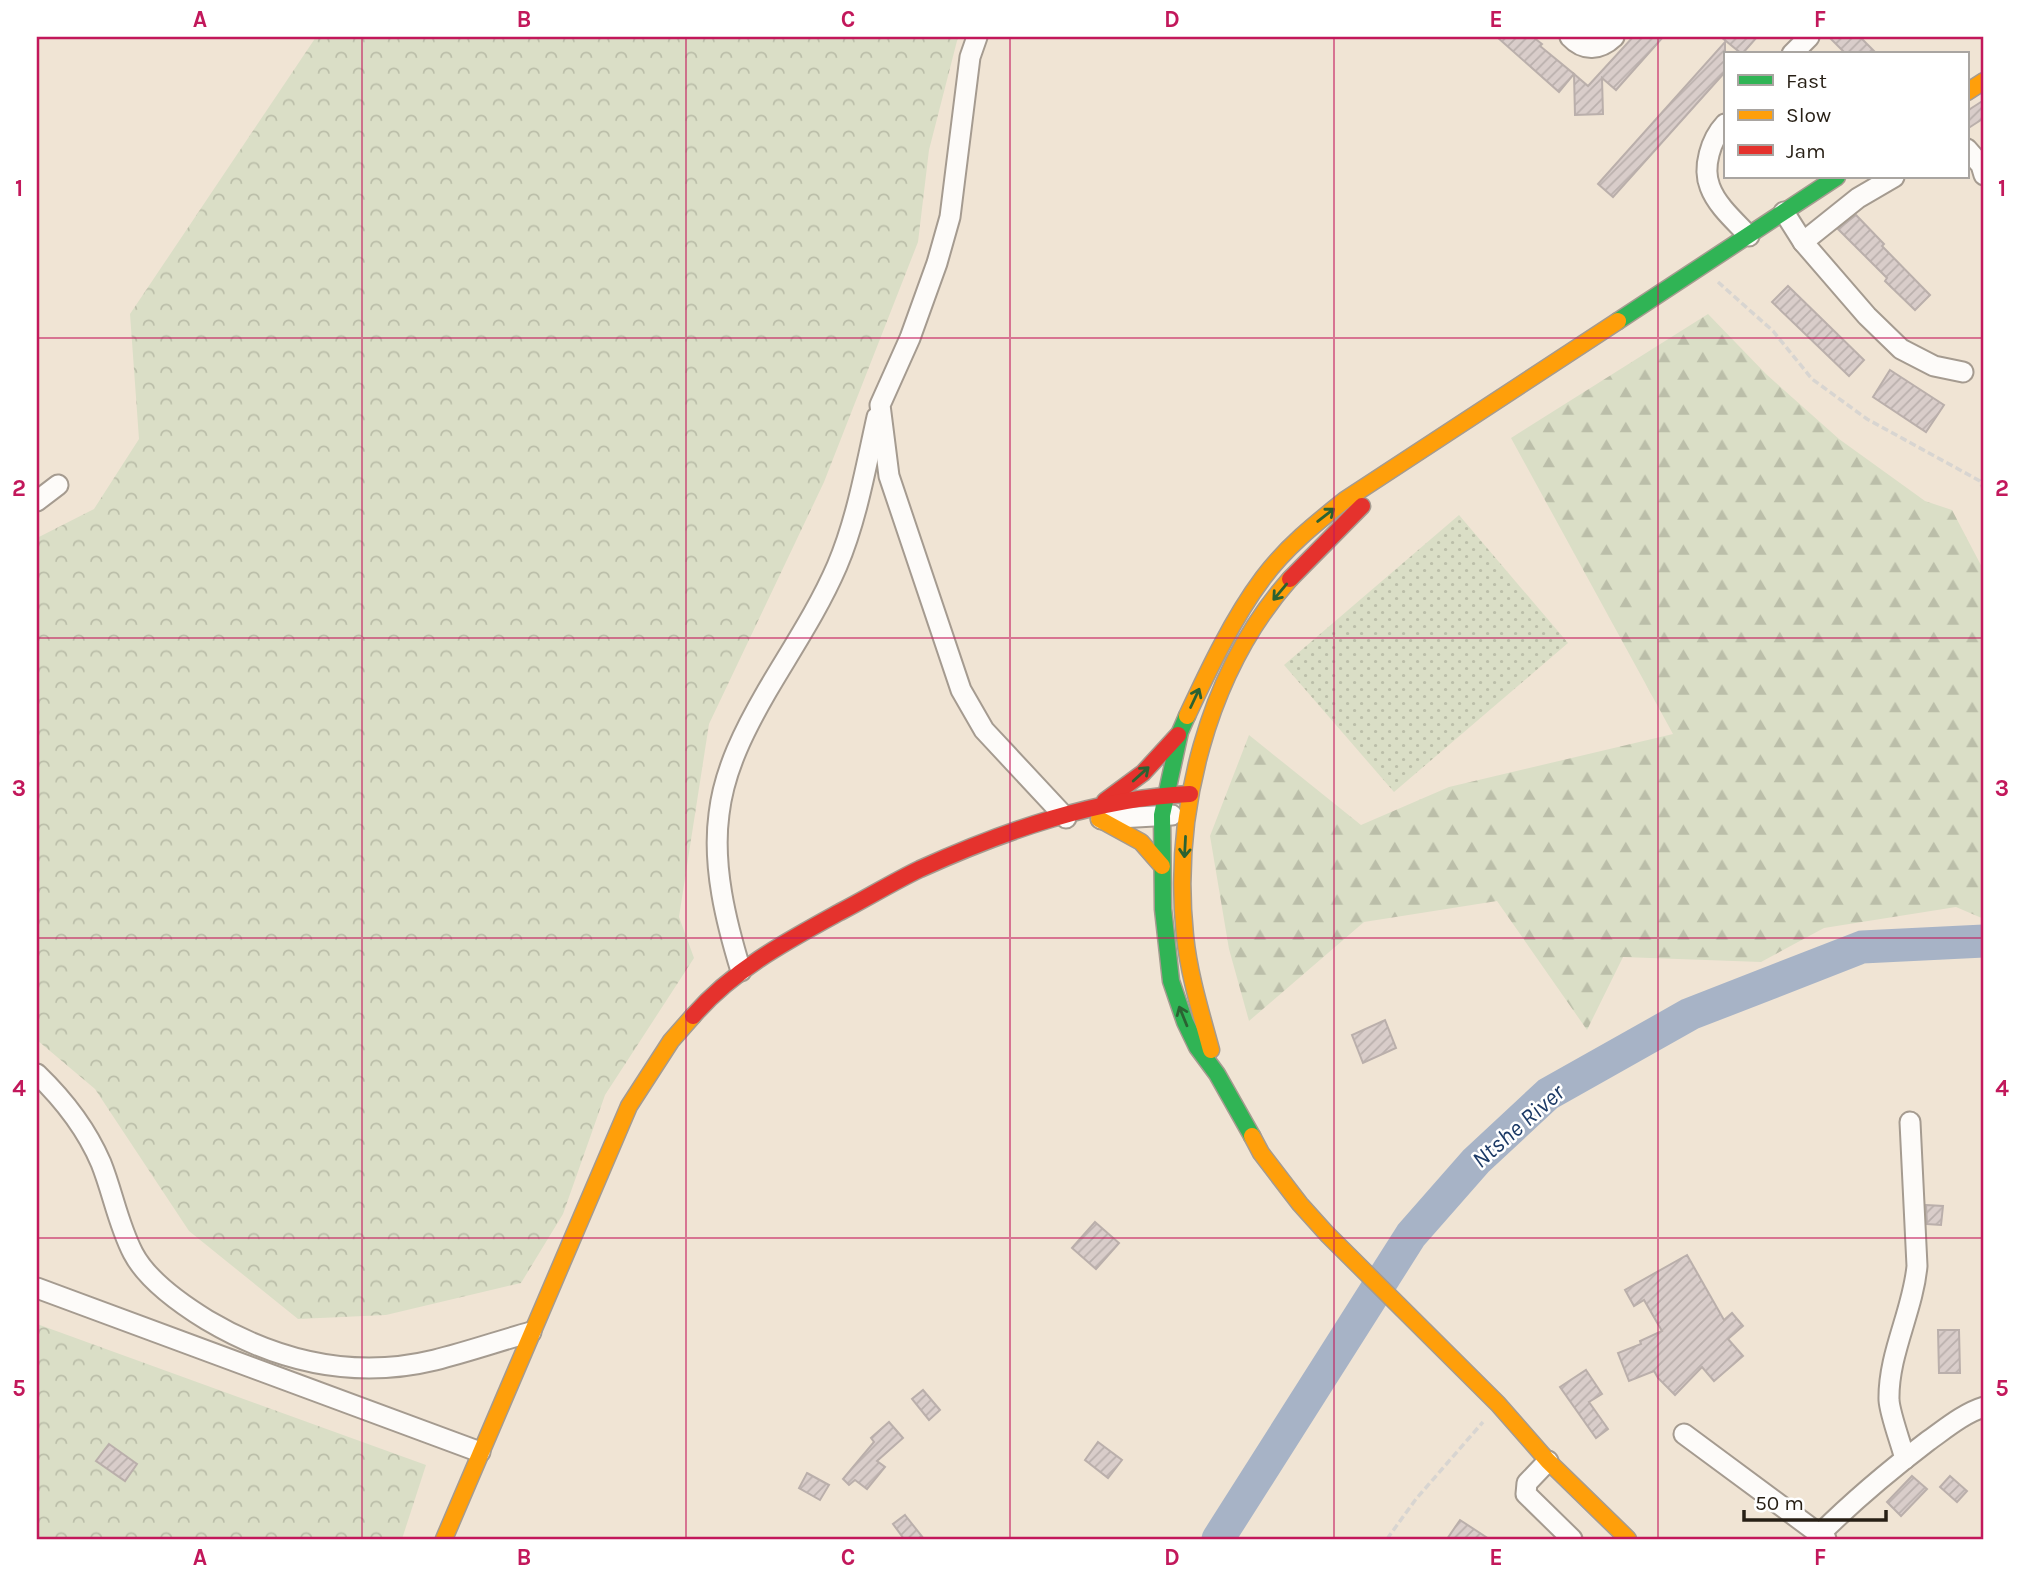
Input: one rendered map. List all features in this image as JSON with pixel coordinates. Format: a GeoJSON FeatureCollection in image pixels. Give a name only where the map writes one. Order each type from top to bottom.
{"type":"FeatureCollection","features":[{"type":"Feature","properties":{"kind":"street"},"geometry":{"type":"LineString","coordinates":[[741,971],[731,939],[718,859],[719,815],[728,774],[749,724],[816,608],[837,565],[856,505],[880,405],[910,338],[950,217],[970,57],[977,37]]}},
{"type":"Feature","properties":{"kind":"street"},"geometry":{"type":"LineString","coordinates":[[1570,37],[1578,44],[1590,48],[1606,44],[1614,37]]}},
{"type":"Feature","properties":{"kind":"street"},"geometry":{"type":"LineString","coordinates":[[1794,52],[1808,37]]}},
{"type":"Feature","properties":{"kind":"street"},"geometry":{"type":"LineString","coordinates":[[1968,91],[1984,81]]}},
{"type":"Feature","properties":{"kind":"street"},"geometry":{"type":"LineString","coordinates":[[1724,126],[1710,150],[1710,187],[1723,207],[1749,236]]}},
{"type":"Feature","properties":{"kind":"street"},"geometry":{"type":"LineString","coordinates":[[1973,146],[1984,174]]}},
{"type":"Feature","properties":{"kind":"street"},"geometry":{"type":"LineString","coordinates":[[1628,1539],[1548,1461],[1498,1404],[1327,1234],[1261,1153],[1217,1074],[1197,1047],[1171,981],[1165,945],[1163,805],[1180,732],[1212,662],[1263,578],[1314,524],[1345,500],[1836,178]]}},
{"type":"Feature","properties":{"kind":"street"},"geometry":{"type":"LineString","coordinates":[[1804,242],[1858,198],[1892,178]]}},
{"type":"Feature","properties":{"kind":"street"},"geometry":{"type":"LineString","coordinates":[[1784,212],[1804,242],[1867,316],[1901,349],[1934,366],[1963,372]]}},
{"type":"Feature","properties":{"kind":"street"},"geometry":{"type":"LineString","coordinates":[[880,405],[888,476],[961,690],[984,730],[1069,816]]}},
{"type":"Feature","properties":{"kind":"street"},"geometry":{"type":"LineString","coordinates":[[1217,1074],[1186,945],[1182,904],[1187,814],[1208,722],[1237,656],[1263,613],[1320,546],[1413,456]]}},
{"type":"Feature","properties":{"kind":"street"},"geometry":{"type":"LineString","coordinates":[[37,501],[58,485]]}},
{"type":"Feature","properties":{"kind":"street"},"geometry":{"type":"LineString","coordinates":[[1097,813],[1143,773],[1180,732]]}},
{"type":"Feature","properties":{"kind":"street"},"geometry":{"type":"LineString","coordinates":[[444,1539],[629,1105],[671,1041],[707,1000],[741,971],[775,948],[918,870],[998,837],[1069,816],[1163,805],[1191,794]]}},
{"type":"Feature","properties":{"kind":"street"},"geometry":{"type":"LineString","coordinates":[[1163,805],[1187,814]]}},
{"type":"Feature","properties":{"kind":"street"},"geometry":{"type":"LineString","coordinates":[[1097,813],[1149,847],[1162,866]]}},
{"type":"Feature","properties":{"kind":"street"},"geometry":{"type":"LineString","coordinates":[[37,1074],[71,1109],[101,1164],[116,1212],[134,1255],[152,1278],[192,1311],[239,1339],[282,1356],[336,1367],[381,1369],[433,1360],[531,1332]]}},
{"type":"Feature","properties":{"kind":"street"},"geometry":{"type":"LineString","coordinates":[[1905,1459],[1889,1403],[1890,1380],[1915,1284],[1917,1266],[1910,1122]]}},
{"type":"Feature","properties":{"kind":"street"},"geometry":{"type":"LineString","coordinates":[[37,1288],[480,1452]]}},
{"type":"Feature","properties":{"kind":"street"},"geometry":{"type":"LineString","coordinates":[[1684,1434],[1823,1537],[1857,1496],[1945,1429],[1984,1407]]}},
{"type":"Feature","properties":{"kind":"street"},"geometry":{"type":"LineString","coordinates":[[1548,1461],[1527,1483],[1526,1494],[1572,1539]]}},
{"type":"Feature","properties":{"kind":"path"},"geometry":{"type":"LineString","coordinates":[[1701,267],[1773,331],[1812,379],[1867,419],[1980,481],[1984,491]]}},
{"type":"Feature","properties":{"kind":"path"},"geometry":{"type":"LineString","coordinates":[[1387,1539],[1416,1499],[1498,1404]]}},
{"type":"Feature","properties":{"kind":"green space"},"geometry":{"type":"Polygon","coordinates":[[[316,37],[958,37],[929,150],[918,242],[824,482],[709,724],[679,917],[694,958],[605,1095],[563,1214],[521,1283],[386,1315],[298,1319],[189,1231],[95,1089],[37,1040],[37,538],[94,509],[139,439],[130,314],[316,37]]]}},
{"type":"Feature","properties":{"kind":"green space"},"geometry":{"type":"Polygon","coordinates":[[[1708,314],[1766,374],[1839,439],[1925,501],[1952,510],[1984,571],[1984,919],[1956,907],[1824,928],[1761,962],[1623,957],[1587,1030],[1497,901],[1364,922],[1249,1021],[1229,949],[1210,836],[1249,735],[1361,825],[1449,787],[1673,734],[1511,438],[1708,314]]]}},
{"type":"Feature","properties":{"kind":"green space"},"geometry":{"type":"Polygon","coordinates":[[[1459,515],[1568,643],[1394,792],[1284,665],[1459,515]]]}},
{"type":"Feature","properties":{"kind":"green space"},"geometry":{"type":"Polygon","coordinates":[[[37,1324],[426,1465],[402,1539],[37,1539],[37,1324]]]}},
{"type":"Feature","properties":{"kind":"building"},"geometry":{"type":"Polygon","coordinates":[[[1497,37],[1533,37],[1574,74],[1559,92],[1497,37]]]}},
{"type":"Feature","properties":{"kind":"building"},"geometry":{"type":"Polygon","coordinates":[[[1633,37],[1663,37],[1616,90],[1602,78],[1603,114],[1575,115],[1574,74],[1588,86],[1633,37]]]}},
{"type":"Feature","properties":{"kind":"building"},"geometry":{"type":"Polygon","coordinates":[[[1721,37],[1757,37],[1744,52],[1740,52],[1721,37]]]}},
{"type":"Feature","properties":{"kind":"building"},"geometry":{"type":"Polygon","coordinates":[[[1829,37],[1860,37],[1875,52],[1844,52],[1829,37]]]}},
{"type":"Feature","properties":{"kind":"building"},"geometry":{"type":"Polygon","coordinates":[[[1725,42],[1724,73],[1613,197],[1598,184],[1725,42]]]}},
{"type":"Feature","properties":{"kind":"building"},"geometry":{"type":"Polygon","coordinates":[[[1984,100],[1984,118],[1968,128],[1968,110],[1984,100]]]}},
{"type":"Feature","properties":{"kind":"building"},"geometry":{"type":"Polygon","coordinates":[[[1856,215],[1930,295],[1915,310],[1838,229],[1856,215]]]}},
{"type":"Feature","properties":{"kind":"building"},"geometry":{"type":"Polygon","coordinates":[[[1788,286],[1864,360],[1849,376],[1772,302],[1788,286]]]}},
{"type":"Feature","properties":{"kind":"building"},"geometry":{"type":"Polygon","coordinates":[[[1890,370],[1944,405],[1926,432],[1873,397],[1890,370]]]}},
{"type":"Feature","properties":{"kind":"building"},"geometry":{"type":"Polygon","coordinates":[[[1385,1020],[1396,1048],[1363,1063],[1352,1035],[1385,1020]]]}},
{"type":"Feature","properties":{"kind":"building"},"geometry":{"type":"Polygon","coordinates":[[[1926,1205],[1943,1206],[1941,1225],[1927,1224],[1926,1205]]]}},
{"type":"Feature","properties":{"kind":"building"},"geometry":{"type":"Polygon","coordinates":[[[1095,1222],[1119,1243],[1096,1269],[1072,1248],[1095,1222]]]}},
{"type":"Feature","properties":{"kind":"building"},"geometry":{"type":"Polygon","coordinates":[[[1687,1255],[1724,1320],[1732,1313],[1743,1326],[1728,1339],[1743,1356],[1714,1381],[1702,1367],[1675,1395],[1654,1371],[1629,1381],[1618,1353],[1641,1344],[1640,1341],[1662,1331],[1644,1300],[1634,1306],[1625,1290],[1687,1255]]]}},
{"type":"Feature","properties":{"kind":"building"},"geometry":{"type":"Polygon","coordinates":[[[1938,1330],[1959,1330],[1960,1373],[1939,1373],[1938,1330]]]}},
{"type":"Feature","properties":{"kind":"building"},"geometry":{"type":"Polygon","coordinates":[[[1586,1370],[1602,1394],[1589,1402],[1608,1429],[1596,1438],[1560,1387],[1586,1370]]]}},
{"type":"Feature","properties":{"kind":"building"},"geometry":{"type":"Polygon","coordinates":[[[923,1390],[940,1410],[929,1420],[912,1399],[923,1390]]]}},
{"type":"Feature","properties":{"kind":"building"},"geometry":{"type":"Polygon","coordinates":[[[889,1422],[903,1438],[877,1461],[885,1467],[867,1489],[855,1480],[849,1485],[843,1479],[874,1442],[871,1438],[889,1422]]]}},
{"type":"Feature","properties":{"kind":"building"},"geometry":{"type":"Polygon","coordinates":[[[1098,1442],[1122,1460],[1108,1478],[1085,1460],[1098,1442]]]}},
{"type":"Feature","properties":{"kind":"building"},"geometry":{"type":"Polygon","coordinates":[[[109,1444],[137,1464],[125,1481],[96,1461],[109,1444]]]}},
{"type":"Feature","properties":{"kind":"building"},"geometry":{"type":"Polygon","coordinates":[[[807,1473],[829,1485],[820,1500],[799,1488],[807,1473]]]}},
{"type":"Feature","properties":{"kind":"building"},"geometry":{"type":"Polygon","coordinates":[[[1912,1476],[1927,1489],[1901,1516],[1887,1502],[1912,1476]]]}},
{"type":"Feature","properties":{"kind":"building"},"geometry":{"type":"Polygon","coordinates":[[[1950,1476],[1967,1491],[1957,1502],[1940,1487],[1950,1476]]]}},
{"type":"Feature","properties":{"kind":"building"},"geometry":{"type":"Polygon","coordinates":[[[905,1515],[924,1539],[904,1539],[893,1524],[905,1515]]]}},
{"type":"Feature","properties":{"kind":"building"},"geometry":{"type":"Polygon","coordinates":[[[1460,1520],[1489,1539],[1447,1539],[1460,1520]]]}},
{"type":"Feature","properties":{"kind":"waterway","name":"Ntshe River"},"geometry":{"type":"LineString","coordinates":[[1218,1539],[1411,1235],[1476,1161],[1548,1094],[1690,1014],[1862,947],[1984,941]]}},
{"type":"Feature","properties":{"kind":"traffic: fast"},"geometry":{"type":"LineString","coordinates":[[1618,321],[1835,178]]}},
{"type":"Feature","properties":{"kind":"traffic: fast"},"geometry":{"type":"LineString","coordinates":[[1187,716],[1180,732],[1162,815],[1163,909],[1171,981],[1197,1047],[1217,1074],[1252,1136]]}},
{"type":"Feature","properties":{"kind":"traffic: slow"},"geometry":{"type":"LineString","coordinates":[[1968,91],[1984,81]]}},
{"type":"Feature","properties":{"kind":"traffic: slow"},"geometry":{"type":"LineString","coordinates":[[1187,716],[1241,610],[1272,567],[1301,536],[1345,500],[1618,321]]}},
{"type":"Feature","properties":{"kind":"traffic: slow"},"geometry":{"type":"LineString","coordinates":[[1211,1050],[1192,979],[1185,936],[1182,889],[1184,842],[1191,794],[1201,747],[1217,701],[1237,657],[1261,616],[1290,579]]}},
{"type":"Feature","properties":{"kind":"traffic: slow"},"geometry":{"type":"LineString","coordinates":[[1099,819],[1141,842],[1162,866]]}},
{"type":"Feature","properties":{"kind":"traffic: slow"},"geometry":{"type":"LineString","coordinates":[[444,1539],[629,1106],[671,1041],[693,1016]]}},
{"type":"Feature","properties":{"kind":"traffic: slow"},"geometry":{"type":"LineString","coordinates":[[1252,1136],[1261,1153],[1300,1204],[1327,1234],[1498,1404],[1548,1461],[1628,1539]]}},
{"type":"Feature","properties":{"kind":"traffic: jam"},"geometry":{"type":"LineString","coordinates":[[1290,579],[1362,506]]}},
{"type":"Feature","properties":{"kind":"traffic: jam"},"geometry":{"type":"LineString","coordinates":[[1105,801],[1143,773],[1178,735]]}},
{"type":"Feature","properties":{"kind":"traffic: jam"},"geometry":{"type":"LineString","coordinates":[[693,1016],[726,984],[762,957],[920,869],[1018,830],[1086,809],[1190,794]]}}]}
